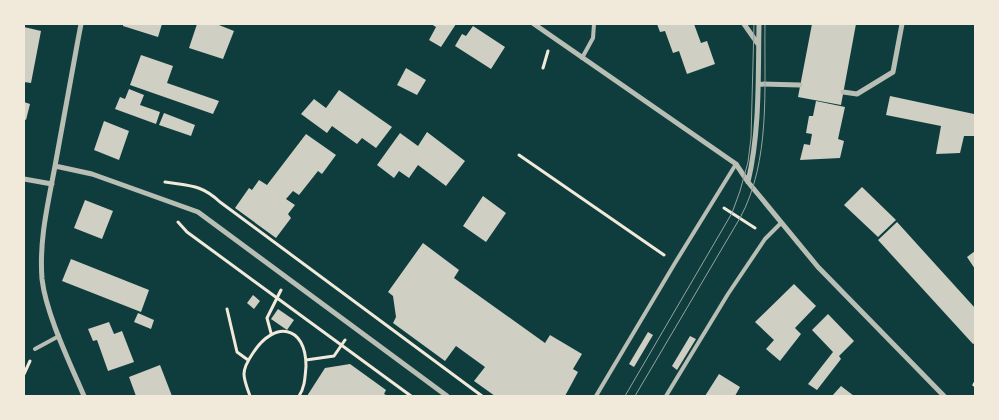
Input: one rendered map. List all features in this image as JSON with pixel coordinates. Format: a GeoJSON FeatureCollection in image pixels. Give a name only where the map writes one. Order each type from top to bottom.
{"type":"FeatureCollection","features":[{"type":"Feature","properties":{"kind":"street"},"geometry":{"type":"LineString","coordinates":[[81,24],[43,224],[42,280],[59,336],[84,396]]}},
{"type":"Feature","properties":{"kind":"street"},"geometry":{"type":"LineString","coordinates":[[534,24],[736,164],[748,182],[818,267],[944,396]]}},
{"type":"Feature","properties":{"kind":"street"},"geometry":{"type":"LineString","coordinates":[[744,24],[759,44]]}},
{"type":"Feature","properties":{"kind":"street"},"geometry":{"type":"LineString","coordinates":[[748,182],[753,159],[758,84],[759,24]]}},
{"type":"Feature","properties":{"kind":"street"},"geometry":{"type":"LineString","coordinates":[[843,92],[857,94],[894,72],[902,24]]}},
{"type":"Feature","properties":{"kind":"street"},"geometry":{"type":"LineString","coordinates":[[758,84],[800,85]]}},
{"type":"Feature","properties":{"kind":"street"},"geometry":{"type":"LineString","coordinates":[[55,166],[92,174],[198,212],[447,396]]}},
{"type":"Feature","properties":{"kind":"street"},"geometry":{"type":"LineString","coordinates":[[24,179],[52,184]]}},
{"type":"Feature","properties":{"kind":"lane"},"geometry":{"type":"LineString","coordinates":[[582,58],[593,38],[594,24]]}},
{"type":"Feature","properties":{"kind":"lane"},"geometry":{"type":"LineString","coordinates":[[596,396],[674,263],[736,164]]}},
{"type":"Feature","properties":{"kind":"lane"},"geometry":{"type":"LineString","coordinates":[[666,396],[728,294],[765,239],[781,223]]}},
{"type":"Feature","properties":{"kind":"lane"},"geometry":{"type":"LineString","coordinates":[[35,349],[59,336]]}},
{"type":"Feature","properties":{"kind":"path"},"geometry":{"type":"LineString","coordinates":[[519,155],[666,257]]}},
{"type":"Feature","properties":{"kind":"path"},"geometry":{"type":"LineString","coordinates":[[161,182],[198,187],[209,192],[482,396]]}},
{"type":"Feature","properties":{"kind":"path"},"geometry":{"type":"LineString","coordinates":[[720,205],[755,228]]}},
{"type":"Feature","properties":{"kind":"path"},"geometry":{"type":"LineString","coordinates":[[174,217],[187,232],[411,396]]}},
{"type":"Feature","properties":{"kind":"path"},"geometry":{"type":"LineString","coordinates":[[271,333],[267,318],[284,287]]}},
{"type":"Feature","properties":{"kind":"path"},"geometry":{"type":"LineString","coordinates":[[227,309],[237,352],[248,360]]}},
{"type":"Feature","properties":{"kind":"path"},"geometry":{"type":"LineString","coordinates":[[250,396],[244,375],[248,360],[259,343],[271,333],[282,330],[294,334],[301,342],[306,360],[306,379],[300,396]]}},
{"type":"Feature","properties":{"kind":"path"},"geometry":{"type":"LineString","coordinates":[[306,360],[334,356],[348,335]]}},
{"type":"Feature","properties":{"kind":"building"},"geometry":{"type":"Polygon","coordinates":[[[123,24],[162,24],[158,37],[123,26],[123,24]]]}},
{"type":"Feature","properties":{"kind":"building"},"geometry":{"type":"Polygon","coordinates":[[[197,24],[220,24],[234,31],[223,59],[189,48],[197,24]]]}},
{"type":"Feature","properties":{"kind":"building"},"geometry":{"type":"Polygon","coordinates":[[[431,24],[456,24],[441,47],[429,40],[436,27],[431,24]]]}},
{"type":"Feature","properties":{"kind":"building"},"geometry":{"type":"Polygon","coordinates":[[[657,24],[694,24],[701,43],[707,41],[715,64],[687,74],[679,51],[673,53],[665,31],[660,32],[657,24]]]}},
{"type":"Feature","properties":{"kind":"building"},"geometry":{"type":"Polygon","coordinates":[[[812,24],[856,24],[841,105],[798,97],[812,24]]]}},
{"type":"Feature","properties":{"kind":"building"},"geometry":{"type":"Polygon","coordinates":[[[473,26],[505,47],[491,69],[455,46],[462,34],[466,36],[473,26]]]}},
{"type":"Feature","properties":{"kind":"building"},"geometry":{"type":"Polygon","coordinates":[[[24,27],[41,31],[31,83],[24,82],[24,27]]]}},
{"type":"Feature","properties":{"kind":"building"},"geometry":{"type":"Polygon","coordinates":[[[141,55],[173,66],[167,83],[219,101],[213,114],[130,85],[141,55]]]}},
{"type":"Feature","properties":{"kind":"building"},"geometry":{"type":"Polygon","coordinates":[[[406,68],[426,80],[417,95],[397,85],[406,68]]]}},
{"type":"Feature","properties":{"kind":"building"},"geometry":{"type":"Polygon","coordinates":[[[129,89],[144,95],[140,105],[160,112],[156,124],[115,109],[120,97],[125,99],[129,89]]]}},
{"type":"Feature","properties":{"kind":"building"},"geometry":{"type":"Polygon","coordinates":[[[339,90],[392,127],[376,148],[362,138],[357,144],[332,126],[327,133],[301,114],[314,99],[326,108],[339,90]]]}},
{"type":"Feature","properties":{"kind":"building"},"geometry":{"type":"Polygon","coordinates":[[[890,96],[975,113],[975,136],[964,136],[960,153],[936,154],[941,126],[886,115],[890,96]]]}},
{"type":"Feature","properties":{"kind":"building"},"geometry":{"type":"Polygon","coordinates":[[[816,101],[845,107],[838,139],[844,141],[840,158],[800,160],[804,144],[810,145],[812,134],[806,133],[809,116],[813,116],[816,101]]]}},
{"type":"Feature","properties":{"kind":"building"},"geometry":{"type":"Polygon","coordinates":[[[24,102],[30,104],[26,120],[24,119],[24,102]]]}},
{"type":"Feature","properties":{"kind":"building"},"geometry":{"type":"Polygon","coordinates":[[[164,113],[195,125],[191,136],[159,125],[164,113]]]}},
{"type":"Feature","properties":{"kind":"building"},"geometry":{"type":"Polygon","coordinates":[[[104,121],[129,131],[119,160],[94,150],[104,121]]]}},
{"type":"Feature","properties":{"kind":"building"},"geometry":{"type":"Polygon","coordinates":[[[427,132],[465,161],[446,186],[418,165],[409,178],[399,171],[394,178],[377,165],[400,133],[418,146],[427,132]]]}},
{"type":"Feature","properties":{"kind":"building"},"geometry":{"type":"Polygon","coordinates":[[[306,134],[336,155],[322,174],[318,171],[299,195],[293,191],[286,199],[295,205],[288,214],[291,218],[276,238],[235,208],[249,188],[252,190],[259,180],[267,185],[306,134]]]}},
{"type":"Feature","properties":{"kind":"building"},"geometry":{"type":"Polygon","coordinates":[[[862,187],[896,220],[878,237],[844,205],[862,187]]]}},
{"type":"Feature","properties":{"kind":"building"},"geometry":{"type":"Polygon","coordinates":[[[483,196],[506,213],[486,242],[463,226],[483,196]]]}},
{"type":"Feature","properties":{"kind":"building"},"geometry":{"type":"Polygon","coordinates":[[[85,200],[113,211],[102,239],[74,228],[85,200]]]}},
{"type":"Feature","properties":{"kind":"building"},"geometry":{"type":"Polygon","coordinates":[[[897,222],[975,308],[975,343],[973,344],[878,240],[897,222]]]}},
{"type":"Feature","properties":{"kind":"building"},"geometry":{"type":"Polygon","coordinates":[[[423,243],[459,270],[454,278],[545,343],[550,335],[582,354],[573,369],[578,372],[565,396],[495,396],[474,381],[485,367],[456,346],[445,361],[393,323],[396,317],[393,296],[388,292],[423,243]]]}},
{"type":"Feature","properties":{"kind":"building"},"geometry":{"type":"Polygon","coordinates":[[[975,251],[975,269],[967,257],[975,251]]]}},
{"type":"Feature","properties":{"kind":"building"},"geometry":{"type":"Polygon","coordinates":[[[71,259],[149,290],[141,312],[62,281],[71,259]]]}},
{"type":"Feature","properties":{"kind":"building"},"geometry":{"type":"Polygon","coordinates":[[[794,284],[816,306],[795,328],[801,334],[780,361],[766,349],[774,340],[755,322],[794,284]]]}},
{"type":"Feature","properties":{"kind":"building"},"geometry":{"type":"Polygon","coordinates":[[[253,295],[260,301],[254,309],[247,303],[253,295]]]}},
{"type":"Feature","properties":{"kind":"building"},"geometry":{"type":"Polygon","coordinates":[[[278,309],[294,320],[287,330],[271,319],[278,309]]]}},
{"type":"Feature","properties":{"kind":"building"},"geometry":{"type":"Polygon","coordinates":[[[138,313],[154,320],[151,329],[134,322],[138,313]]]}},
{"type":"Feature","properties":{"kind":"building"},"geometry":{"type":"Polygon","coordinates":[[[828,314],[854,341],[839,356],[841,359],[817,390],[808,384],[833,352],[812,330],[828,314]]]}},
{"type":"Feature","properties":{"kind":"building"},"geometry":{"type":"Polygon","coordinates":[[[109,322],[114,334],[122,331],[134,362],[108,371],[97,340],[93,341],[88,329],[109,322]]]}},
{"type":"Feature","properties":{"kind":"building"},"geometry":{"type":"Polygon","coordinates":[[[648,332],[653,335],[634,367],[629,364],[648,332]]]}},
{"type":"Feature","properties":{"kind":"building"},"geometry":{"type":"Polygon","coordinates":[[[690,336],[696,339],[677,370],[672,366],[690,336]]]}},
{"type":"Feature","properties":{"kind":"building"},"geometry":{"type":"Polygon","coordinates":[[[350,364],[386,390],[384,394],[388,396],[307,396],[325,368],[350,364]]]}},
{"type":"Feature","properties":{"kind":"building"},"geometry":{"type":"Polygon","coordinates":[[[160,365],[172,396],[136,396],[129,377],[160,365]]]}},
{"type":"Feature","properties":{"kind":"building"},"geometry":{"type":"Polygon","coordinates":[[[719,374],[740,387],[735,396],[705,396],[719,374]]]}},
{"type":"Feature","properties":{"kind":"building"},"geometry":{"type":"Polygon","coordinates":[[[841,386],[854,396],[832,396],[841,386]]]}},
{"type":"Feature","properties":{"kind":"tram line"},"geometry":{"type":"LineString","coordinates":[[625,396],[732,213],[740,191],[748,162],[751,138],[754,24]]}},
{"type":"Feature","properties":{"kind":"tram line"},"geometry":{"type":"LineString","coordinates":[[635,396],[740,218],[750,196],[757,173],[764,124],[765,24]]}}]}
